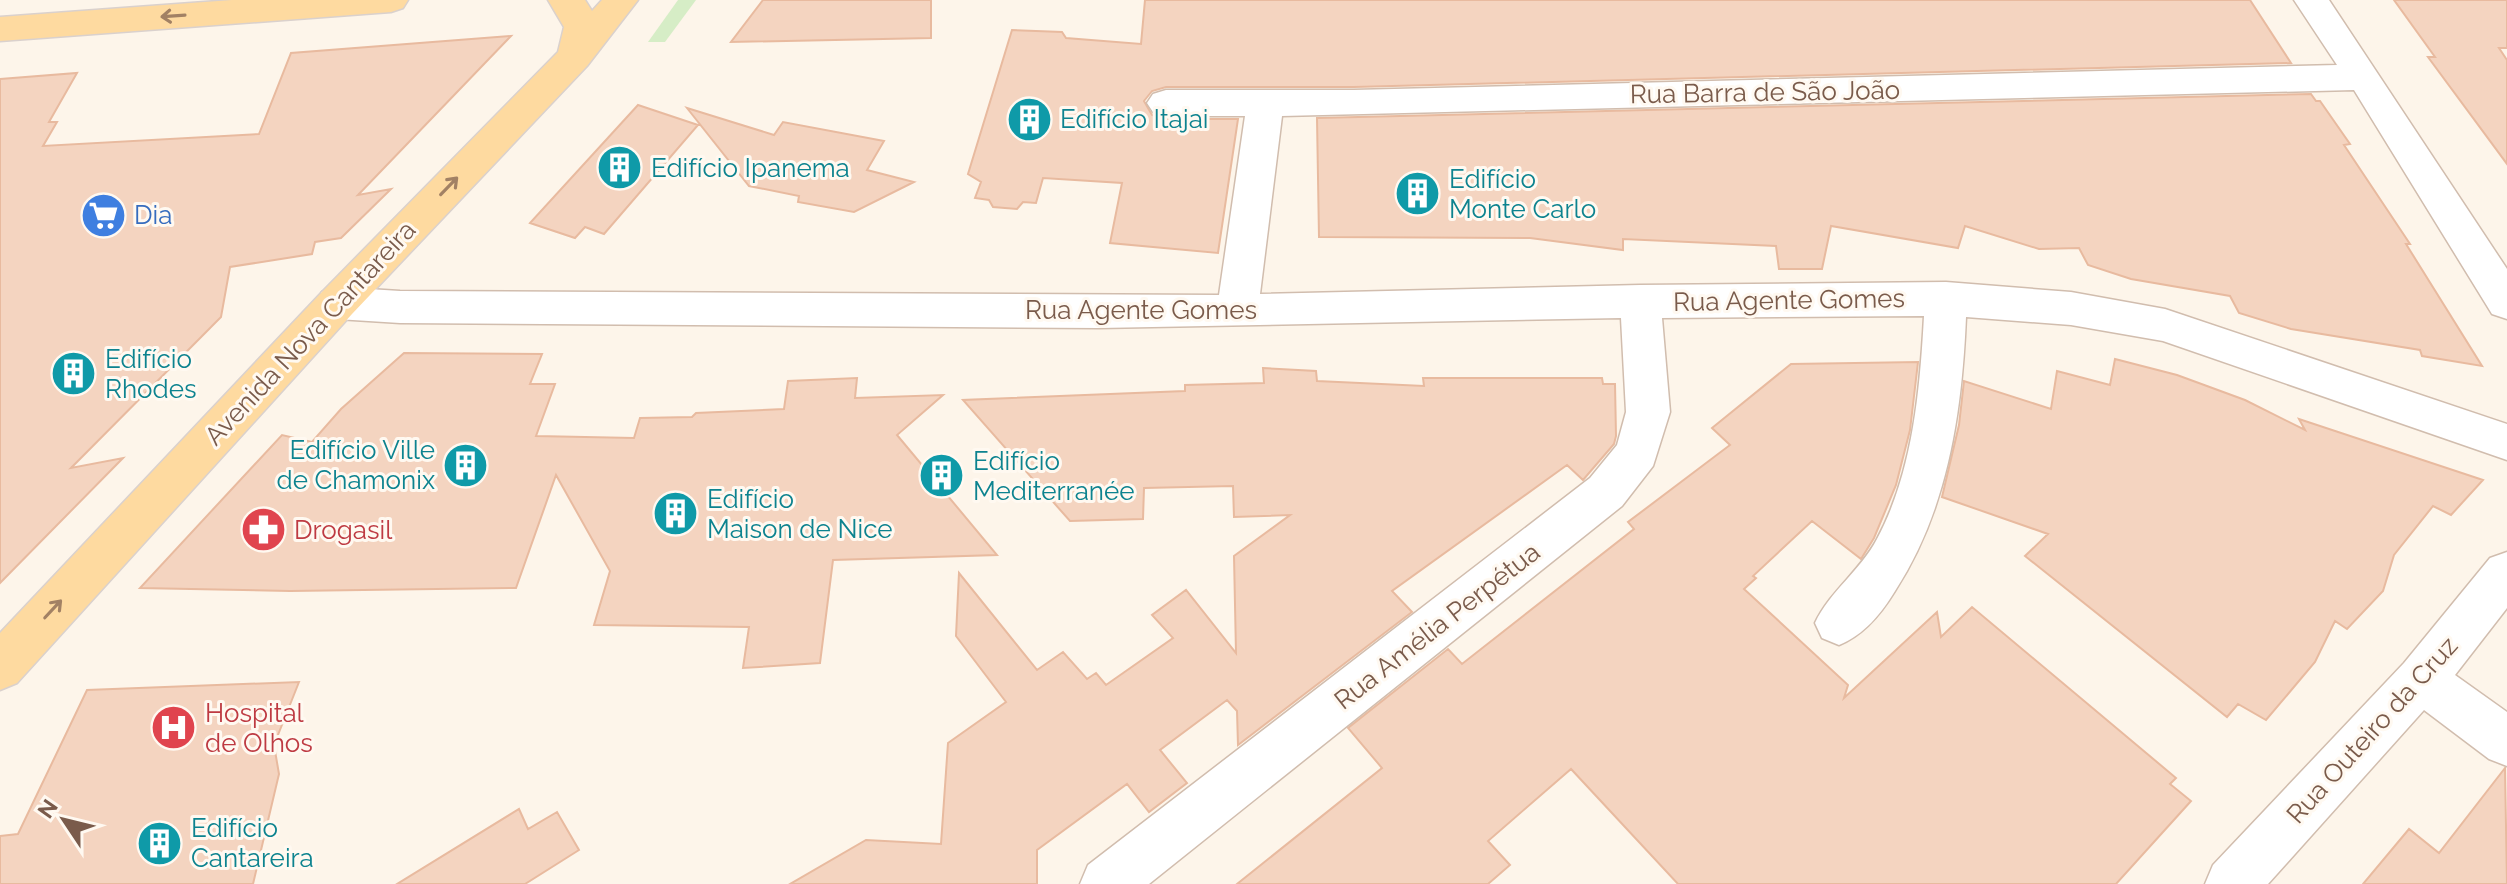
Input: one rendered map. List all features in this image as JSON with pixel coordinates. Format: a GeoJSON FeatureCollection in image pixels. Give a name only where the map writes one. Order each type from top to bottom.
{"type":"FeatureCollection","features":[{"type":"Feature","properties":{"kind":"main road"},"geometry":{"type":"LineString","coordinates":[[0,29],[391,0]]}},
{"type":"Feature","properties":{"kind":"main road"},"geometry":{"type":"LineString","coordinates":[[565,0],[578,14],[583,28],[574,57]]}},
{"type":"Feature","properties":{"kind":"main road","name":"Avenida Nova Cantareira"},"geometry":{"type":"LineString","coordinates":[[0,667],[337,303],[574,57],[621,0]]}},
{"type":"Feature","properties":{"kind":"street"},"geometry":{"type":"LineString","coordinates":[[2311,0],[2364,77],[2507,303]]}},
{"type":"Feature","properties":{"kind":"street","name":"Rua Barra de São João"},"geometry":{"type":"LineString","coordinates":[[1166,103],[2364,77]]}},
{"type":"Feature","properties":{"kind":"street"},"geometry":{"type":"LineString","coordinates":[[1237,311],[1265,103]]}},
{"type":"Feature","properties":{"kind":"street"},"geometry":{"type":"LineString","coordinates":[[1839,623],[1859,605],[1887,566],[1920,489],[1941,376],[1946,298]]}},
{"type":"Feature","properties":{"kind":"street","name":"Rua Agente Gomes"},"geometry":{"type":"LineString","coordinates":[[337,303],[400,307],[1237,311],[1640,301],[1946,298],[2064,306],[2111,312],[2165,325],[2507,442]]}},
{"type":"Feature","properties":{"kind":"street","name":"Rua Amélia Perpétua"},"geometry":{"type":"LineString","coordinates":[[1107,884],[1606,492],[1637,453],[1648,412],[1640,301]]}},
{"type":"Feature","properties":{"kind":"street","name":"Rua Outeiro da Cruz"},"geometry":{"type":"LineString","coordinates":[[2232,884],[2502,588]]}},
{"type":"Feature","properties":{"kind":"street"},"geometry":{"type":"LineString","coordinates":[[2421,679],[2507,742]]}},
{"type":"Feature","properties":{"kind":"green space"},"geometry":{"type":"Polygon","coordinates":[[[678,0],[696,0],[665,42],[648,42],[678,0]]]}},
{"type":"Feature","properties":{"kind":"building"},"geometry":{"type":"Polygon","coordinates":[[[763,0],[931,0],[931,38],[731,42],[763,0]]]}},
{"type":"Feature","properties":{"kind":"building"},"geometry":{"type":"Polygon","coordinates":[[[1145,0],[2250,0],[2291,63],[1354,87],[1166,87],[1152,91],[1144,101],[1152,115],[1166,119],[1238,119],[1218,253],[1110,243],[1122,183],[1043,178],[1036,203],[1023,202],[1017,209],[993,207],[989,200],[975,198],[981,182],[968,174],[1012,30],[1062,32],[1066,38],[1141,44],[1145,0]]]}},
{"type":"Feature","properties":{"kind":"building"},"geometry":{"type":"Polygon","coordinates":[[[2394,0],[2507,0],[2507,48],[2499,48],[2507,60],[2507,164],[2428,57],[2435,57],[2394,0]]]}},
{"type":"Feature","properties":{"kind":"building"},"geometry":{"type":"Polygon","coordinates":[[[511,36],[358,195],[391,189],[341,238],[315,242],[312,254],[230,267],[221,317],[71,468],[123,458],[0,583],[0,79],[77,73],[49,122],[57,122],[43,146],[259,134],[291,53],[511,36]]]}},
{"type":"Feature","properties":{"kind":"building"},"geometry":{"type":"Polygon","coordinates":[[[2311,94],[2316,101],[2320,101],[2350,144],[2344,145],[2410,244],[2406,244],[2482,366],[2422,356],[2420,350],[2291,329],[2239,313],[2230,296],[2131,279],[2088,265],[2079,248],[2039,249],[1965,226],[1958,248],[1831,226],[1822,269],[1779,269],[1776,246],[1623,239],[1623,250],[1530,238],[1319,237],[1317,118],[2311,94]]]}},
{"type":"Feature","properties":{"kind":"building","name":"Edifício Ipanema"},"geometry":{"type":"Polygon","coordinates":[[[638,105],[698,125],[604,234],[585,227],[575,238],[530,223],[638,105]]]}},
{"type":"Feature","properties":{"kind":"building"},"geometry":{"type":"Polygon","coordinates":[[[687,108],[774,135],[783,122],[884,141],[867,170],[914,182],[854,212],[798,202],[799,196],[749,186],[687,108]]]}},
{"type":"Feature","properties":{"kind":"building"},"geometry":{"type":"Polygon","coordinates":[[[404,353],[542,354],[530,384],[555,384],[536,436],[634,438],[640,418],[784,409],[788,381],[857,378],[855,398],[943,395],[897,435],[997,555],[833,560],[820,663],[743,668],[749,627],[594,625],[610,571],[556,475],[516,588],[290,591],[140,588],[282,435],[312,442],[341,409],[404,353]]]}},
{"type":"Feature","properties":{"kind":"building"},"geometry":{"type":"Polygon","coordinates":[[[2115,359],[2177,375],[2245,400],[2305,430],[2299,419],[2483,480],[2451,515],[2433,506],[2394,555],[2383,591],[2347,629],[2335,621],[2315,662],[2266,720],[2238,704],[2227,717],[2025,556],[2048,534],[1942,497],[1959,425],[1964,381],[2051,409],[2057,371],[2110,385],[2115,359]]]}},
{"type":"Feature","properties":{"kind":"building"},"geometry":{"type":"Polygon","coordinates":[[[1918,362],[1910,430],[1896,485],[1874,538],[1861,559],[1812,521],[1753,576],[1756,578],[1744,589],[1848,685],[1844,698],[1937,612],[1941,637],[1972,607],[2176,778],[2170,784],[2191,801],[2116,884],[1678,884],[1571,769],[1488,841],[1510,865],[1488,884],[1237,884],[1382,768],[1348,728],[1448,649],[1462,664],[1634,529],[1628,522],[1730,445],[1712,428],[1791,364],[1918,362]]]}},
{"type":"Feature","properties":{"kind":"building"},"geometry":{"type":"Polygon","coordinates":[[[1263,368],[1316,371],[1317,381],[1424,386],[1423,378],[1602,378],[1603,384],[1615,384],[1616,436],[1614,444],[1583,480],[1567,465],[1392,591],[1412,612],[1238,745],[1237,711],[1227,700],[1160,750],[1187,783],[1149,812],[1127,784],[1037,850],[1037,884],[790,884],[866,840],[941,844],[948,743],[1006,702],[956,636],[959,573],[1037,670],[1063,652],[1087,679],[1096,673],[1106,685],[1173,638],[1152,615],[1186,590],[1236,653],[1234,556],[1290,515],[1234,517],[1233,486],[1144,488],[1143,519],[1070,521],[963,400],[1185,391],[1185,385],[1264,383],[1263,368]]]}},
{"type":"Feature","properties":{"kind":"building"},"geometry":{"type":"Polygon","coordinates":[[[299,682],[274,745],[279,774],[253,884],[0,884],[0,836],[18,834],[87,690],[299,682]]]}},
{"type":"Feature","properties":{"kind":"building"},"geometry":{"type":"Polygon","coordinates":[[[2505,768],[2507,884],[2363,884],[2409,829],[2439,853],[2505,768]]]}},
{"type":"Feature","properties":{"kind":"building"},"geometry":{"type":"Polygon","coordinates":[[[519,809],[528,829],[557,812],[579,850],[525,884],[397,884],[519,809]]]}},
{"type":"Feature","properties":{"kind":"place","name":"Edifício Itajai"},"geometry":{"type":"Point","coordinates":[1029,119]}},
{"type":"Feature","properties":{"kind":"place","name":"Edifício Ipanema"},"geometry":{"type":"Point","coordinates":[620,168]}},
{"type":"Feature","properties":{"kind":"place","name":"Edifício Monte Carlo"},"geometry":{"type":"Point","coordinates":[1418,194]}},
{"type":"Feature","properties":{"kind":"place","name":"Dia"},"geometry":{"type":"Point","coordinates":[103,215]}},
{"type":"Feature","properties":{"kind":"place","name":"Edifício Rhodes"},"geometry":{"type":"Point","coordinates":[74,374]}},
{"type":"Feature","properties":{"kind":"place","name":"Edifício Ville de Chamonix"},"geometry":{"type":"Point","coordinates":[466,465]}},
{"type":"Feature","properties":{"kind":"place","name":"Edifício Mediterranée"},"geometry":{"type":"Point","coordinates":[942,476]}},
{"type":"Feature","properties":{"kind":"place","name":"Edifício Maison de Nice"},"geometry":{"type":"Point","coordinates":[676,514]}},
{"type":"Feature","properties":{"kind":"place","name":"Drogasil"},"geometry":{"type":"Point","coordinates":[263,530]}},
{"type":"Feature","properties":{"kind":"place","name":"Hospital de Olhos"},"geometry":{"type":"Point","coordinates":[174,728]}},
{"type":"Feature","properties":{"kind":"place","name":"Edifício Cantareira"},"geometry":{"type":"Point","coordinates":[160,843]}}]}
